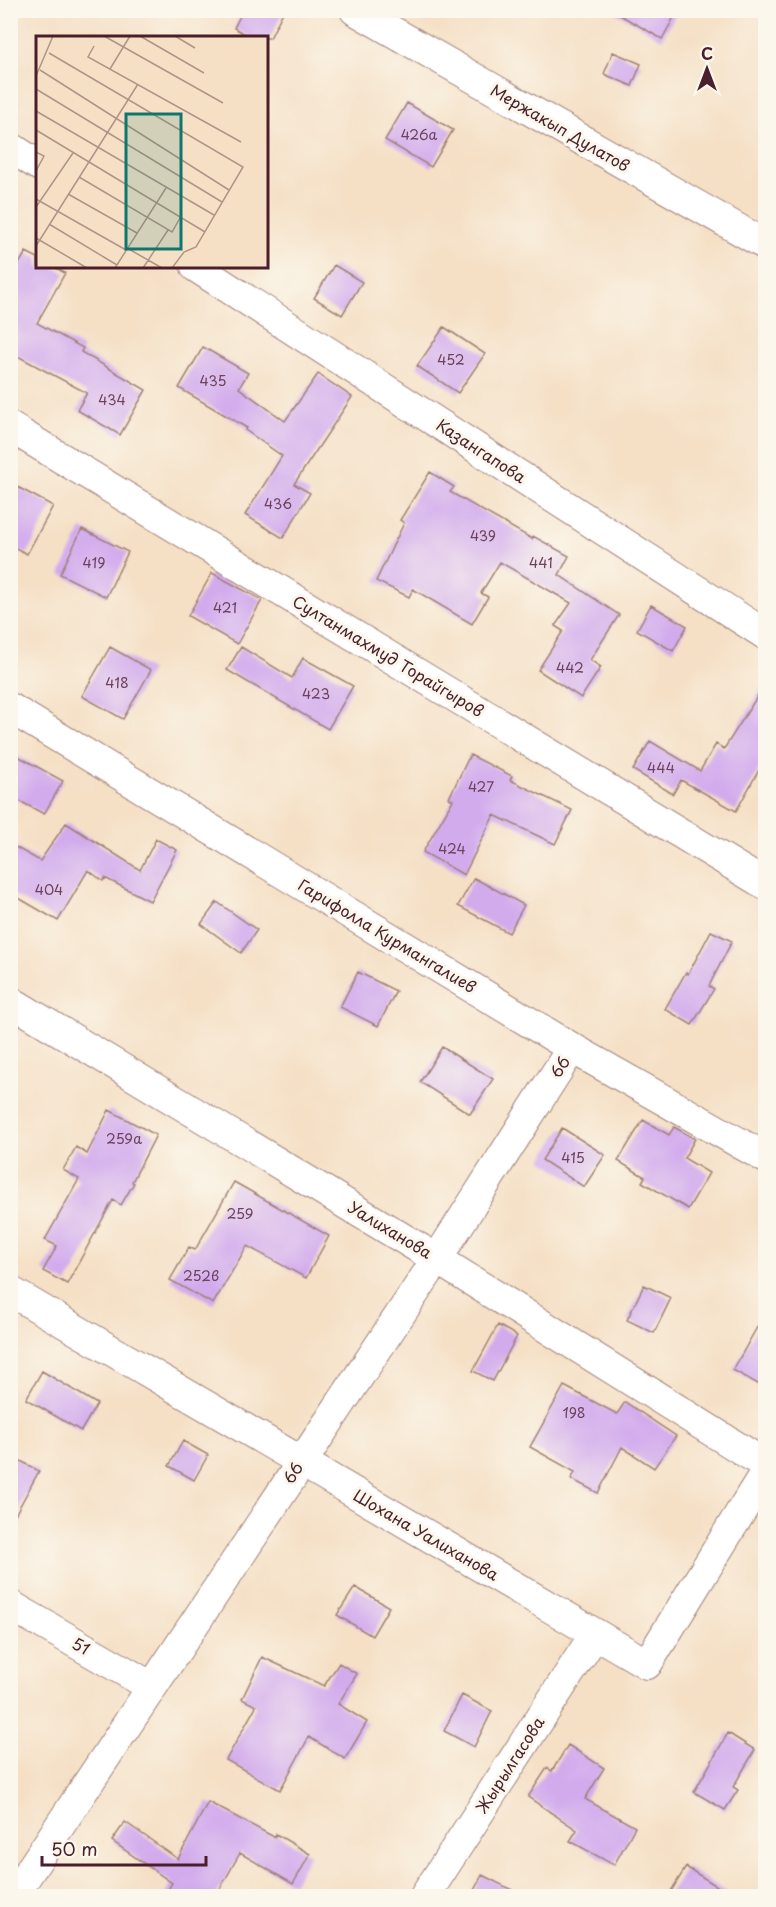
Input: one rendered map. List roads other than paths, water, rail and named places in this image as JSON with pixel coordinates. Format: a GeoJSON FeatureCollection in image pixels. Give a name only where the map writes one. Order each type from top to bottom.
{"type":"FeatureCollection","features":[{"type":"Feature","properties":{"kind":"street","name":"Мержакып Дулатов"},"geometry":{"type":"LineString","coordinates":[[355,10],[765,245]]}},
{"type":"Feature","properties":{"kind":"street"},"geometry":{"type":"LineString","coordinates":[[10,147],[36,164]]}},
{"type":"Feature","properties":{"kind":"street","name":"Казангапова"},"geometry":{"type":"LineString","coordinates":[[198,268],[765,635]]}},
{"type":"Feature","properties":{"kind":"street","name":"Султанмахмуд Торайгыров"},"geometry":{"type":"LineString","coordinates":[[10,427],[765,885]]}},
{"type":"Feature","properties":{"kind":"street","name":"Гарифолла Курмангалиев"},"geometry":{"type":"LineString","coordinates":[[10,708],[572,1048],[765,1158]]}},
{"type":"Feature","properties":{"kind":"street","name":"Уалиханова"},"geometry":{"type":"LineString","coordinates":[[10,1001],[437,1259],[765,1466]]}},
{"type":"Feature","properties":{"kind":"street","name":"66"},"geometry":{"type":"LineString","coordinates":[[21,1894],[152,1687],[437,1259],[572,1048]]}},
{"type":"Feature","properties":{"kind":"street","name":"Шохана Уалиханова"},"geometry":{"type":"LineString","coordinates":[[10,1291],[647,1664],[765,1471]]}},
{"type":"Feature","properties":{"kind":"street","name":"51"},"geometry":{"type":"LineString","coordinates":[[10,1605],[152,1687]]}},
{"type":"Feature","properties":{"kind":"street","name":"Жырылгасова"},"geometry":{"type":"LineString","coordinates":[[425,1896],[595,1634]]}}]}
